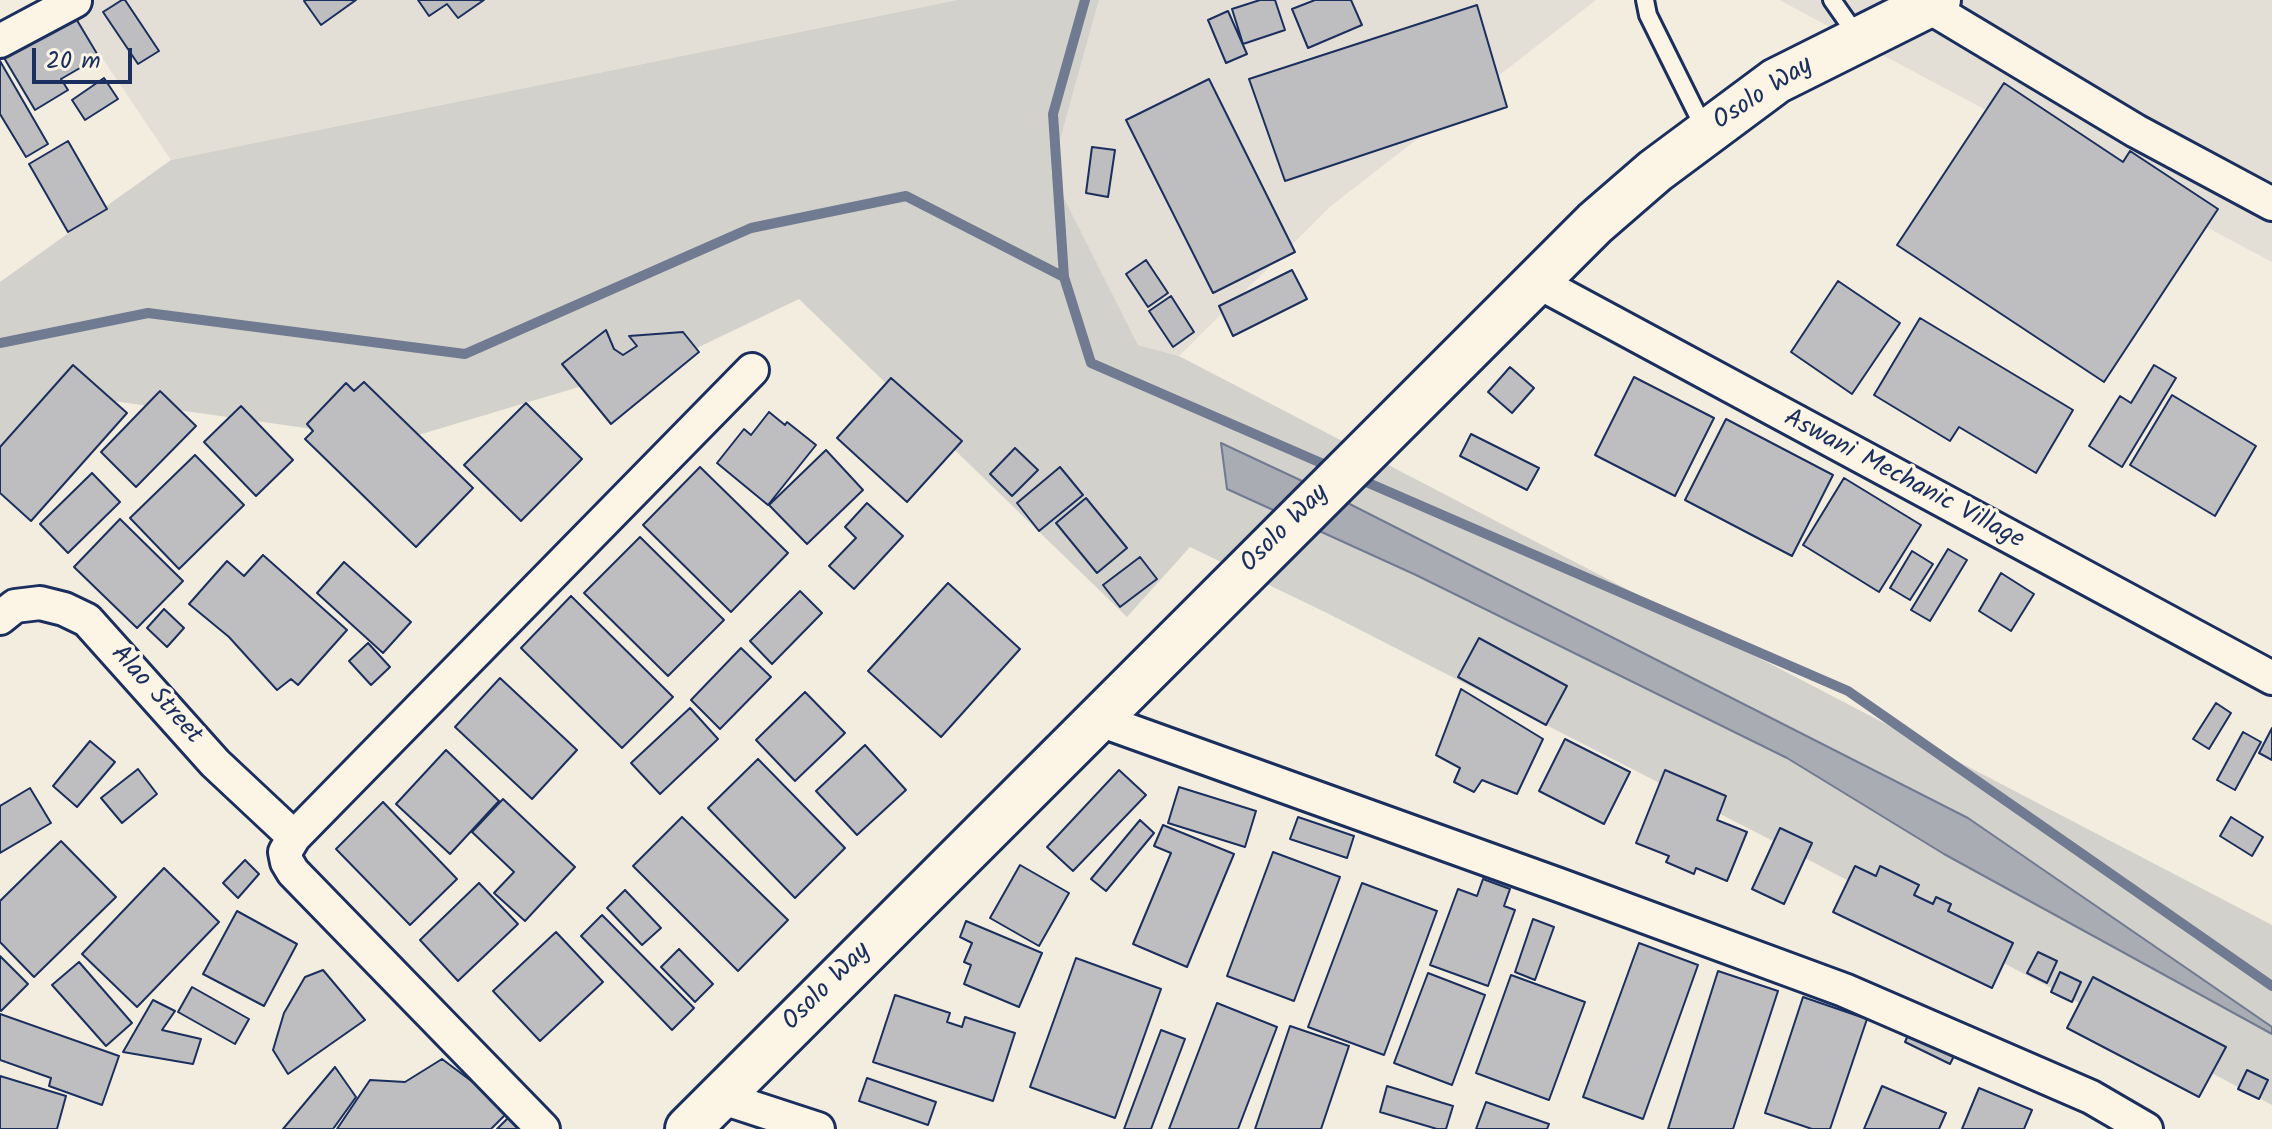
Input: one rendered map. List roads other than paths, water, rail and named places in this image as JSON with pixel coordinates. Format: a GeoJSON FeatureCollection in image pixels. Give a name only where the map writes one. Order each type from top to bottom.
{"type":"FeatureCollection","features":[{"type":"Feature","properties":{"kind":"main road","name":"Osolo Way"},"geometry":{"type":"LineString","coordinates":[[688,1129],[1595,223],[1655,171],[1776,81],[1932,2]]}},
{"type":"Feature","properties":{"kind":"street"},"geometry":{"type":"LineString","coordinates":[[0,41],[75,1]]}},
{"type":"Feature","properties":{"kind":"street"},"geometry":{"type":"LineString","coordinates":[[1932,2],[2136,131],[2272,204]]}},
{"type":"Feature","properties":{"kind":"street","name":"Aswani Mechanic Village"},"geometry":{"type":"LineString","coordinates":[[1536,281],[2272,678]]}},
{"type":"Feature","properties":{"kind":"street"},"geometry":{"type":"LineString","coordinates":[[543,1129],[293,872],[285,852],[294,837],[752,370]]}},
{"type":"Feature","properties":{"kind":"street","name":"Alao Street"},"geometry":{"type":"LineString","coordinates":[[5,604],[40,603],[64,609],[87,620],[215,763],[294,837]]}},
{"type":"Feature","properties":{"kind":"street"},"geometry":{"type":"LineString","coordinates":[[1097,719],[1844,990],[2091,1097],[2146,1129]]}},
{"type":"Feature","properties":{"kind":"street"},"geometry":{"type":"LineString","coordinates":[[720,1097],[818,1129]]}},
{"type":"Feature","properties":{"kind":"lane"},"geometry":{"type":"LineString","coordinates":[[1645,0],[1648,15],[1706,132]]}},
{"type":"Feature","properties":{"kind":"lane"},"geometry":{"type":"LineString","coordinates":[[1832,0],[1859,38]]}},
{"type":"Feature","properties":{"kind":"waterway"},"geometry":{"type":"LineString","coordinates":[[1085,0],[1053,114],[1064,277],[1091,363],[1335,469]]}},
{"type":"Feature","properties":{"kind":"waterway"},"geometry":{"type":"LineString","coordinates":[[0,343],[148,313],[465,354],[751,228],[906,196],[1064,277]]}},
{"type":"Feature","properties":{"kind":"waterway"},"geometry":{"type":"LineString","coordinates":[[1357,478],[1848,691],[2272,986]]}}]}
